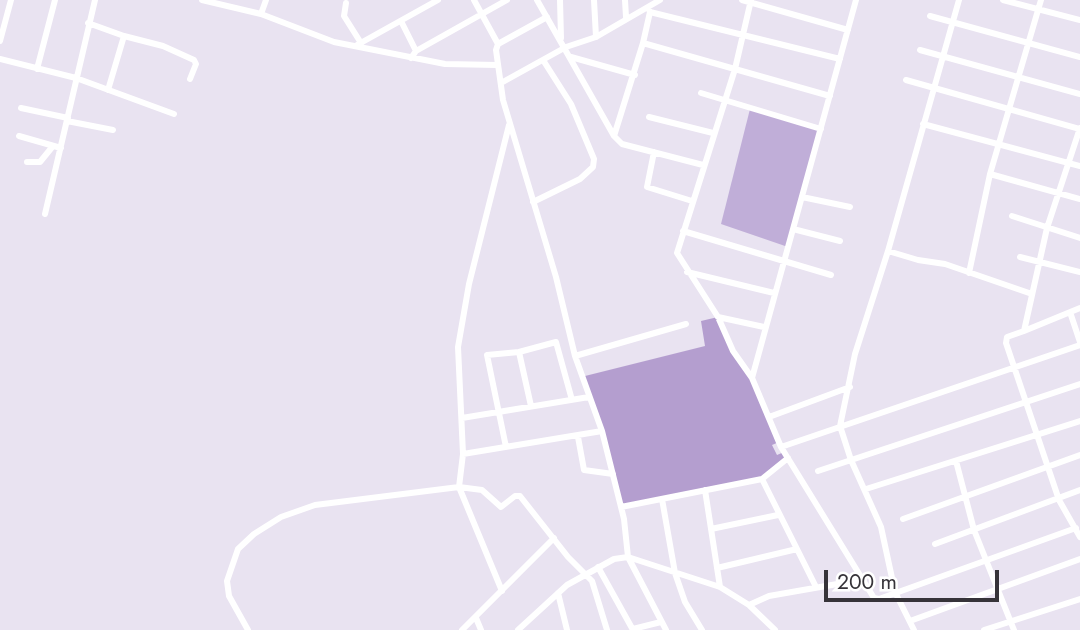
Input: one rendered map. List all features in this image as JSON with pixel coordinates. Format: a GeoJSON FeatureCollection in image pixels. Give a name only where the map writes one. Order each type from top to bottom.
{"type":"FeatureCollection","features":[{"type":"Feature","properties":{"kind":"street"},"geometry":{"type":"LineString","coordinates":[[0,41],[11,0]]}},
{"type":"Feature","properties":{"kind":"street"},"geometry":{"type":"LineString","coordinates":[[37,69],[55,0]]}},
{"type":"Feature","properties":{"kind":"street"},"geometry":{"type":"LineString","coordinates":[[45,214],[57,147],[67,120],[95,0]]}},
{"type":"Feature","properties":{"kind":"street"},"geometry":{"type":"LineString","coordinates":[[202,0],[261,14],[334,42],[359,44],[445,64],[498,65]]}},
{"type":"Feature","properties":{"kind":"street"},"geometry":{"type":"LineString","coordinates":[[261,14],[266,0]]}},
{"type":"Feature","properties":{"kind":"street"},"geometry":{"type":"LineString","coordinates":[[359,44],[438,0]]}},
{"type":"Feature","properties":{"kind":"street"},"geometry":{"type":"LineString","coordinates":[[474,0],[498,44],[498,65],[510,123],[575,356],[602,431],[621,507],[628,557],[666,630]]}},
{"type":"Feature","properties":{"kind":"street"},"geometry":{"type":"LineString","coordinates":[[411,58],[416,51],[507,0]]}},
{"type":"Feature","properties":{"kind":"street"},"geometry":{"type":"LineString","coordinates":[[537,0],[614,136],[622,144],[703,165]]}},
{"type":"Feature","properties":{"kind":"street"},"geometry":{"type":"LineString","coordinates":[[560,0],[561,40]]}},
{"type":"Feature","properties":{"kind":"street"},"geometry":{"type":"LineString","coordinates":[[594,0],[596,37]]}},
{"type":"Feature","properties":{"kind":"street"},"geometry":{"type":"LineString","coordinates":[[625,0],[626,17]]}},
{"type":"Feature","properties":{"kind":"street"},"geometry":{"type":"LineString","coordinates":[[501,83],[565,47],[596,37],[626,17],[649,10],[660,0]]}},
{"type":"Feature","properties":{"kind":"street"},"geometry":{"type":"LineString","coordinates":[[742,0],[848,30]]}},
{"type":"Feature","properties":{"kind":"street"},"geometry":{"type":"LineString","coordinates":[[752,378],[856,0]]}},
{"type":"Feature","properties":{"kind":"street"},"geometry":{"type":"LineString","coordinates":[[914,630],[895,593],[881,527],[866,489],[850,460],[840,426],[855,354],[888,251],[959,0]]}},
{"type":"Feature","properties":{"kind":"street"},"geometry":{"type":"LineString","coordinates":[[1003,0],[1080,20]]}},
{"type":"Feature","properties":{"kind":"street"},"geometry":{"type":"LineString","coordinates":[[970,273],[990,174],[1012,109],[1041,0]]}},
{"type":"Feature","properties":{"kind":"street"},"geometry":{"type":"LineString","coordinates":[[751,1],[735,69],[677,253],[718,317],[733,351],[752,378],[781,447],[860,580],[876,599],[1076,528]]}},
{"type":"Feature","properties":{"kind":"street"},"geometry":{"type":"LineString","coordinates":[[346,3],[344,16],[359,44]]}},
{"type":"Feature","properties":{"kind":"street"},"geometry":{"type":"LineString","coordinates":[[649,10],[840,59]]}},
{"type":"Feature","properties":{"kind":"street"},"geometry":{"type":"LineString","coordinates":[[614,136],[635,75],[649,10]]}},
{"type":"Feature","properties":{"kind":"street"},"geometry":{"type":"LineString","coordinates":[[930,16],[1080,57]]}},
{"type":"Feature","properties":{"kind":"street"},"geometry":{"type":"LineString","coordinates":[[498,44],[547,17]]}},
{"type":"Feature","properties":{"kind":"street"},"geometry":{"type":"LineString","coordinates":[[401,21],[416,51]]}},
{"type":"Feature","properties":{"kind":"street"},"geometry":{"type":"LineString","coordinates":[[88,23],[163,46],[194,60],[196,64],[190,79]]}},
{"type":"Feature","properties":{"kind":"street"},"geometry":{"type":"LineString","coordinates":[[108,90],[124,36]]}},
{"type":"Feature","properties":{"kind":"street"},"geometry":{"type":"LineString","coordinates":[[643,43],[830,96]]}},
{"type":"Feature","properties":{"kind":"street"},"geometry":{"type":"LineString","coordinates":[[920,50],[1080,94]]}},
{"type":"Feature","properties":{"kind":"street"},"geometry":{"type":"LineString","coordinates":[[571,57],[635,75]]}},
{"type":"Feature","properties":{"kind":"street"},"geometry":{"type":"LineString","coordinates":[[0,59],[76,78],[174,114]]}},
{"type":"Feature","properties":{"kind":"street"},"geometry":{"type":"LineString","coordinates":[[533,202],[580,179],[593,167],[594,159],[571,104],[543,60]]}},
{"type":"Feature","properties":{"kind":"street"},"geometry":{"type":"LineString","coordinates":[[906,80],[1080,129],[1066,162],[1047,228],[1024,331]]}},
{"type":"Feature","properties":{"kind":"street"},"geometry":{"type":"LineString","coordinates":[[701,93],[821,129]]}},
{"type":"Feature","properties":{"kind":"street"},"geometry":{"type":"LineString","coordinates":[[21,108],[113,130]]}},
{"type":"Feature","properties":{"kind":"street"},"geometry":{"type":"LineString","coordinates":[[649,117],[713,133]]}},
{"type":"Feature","properties":{"kind":"street"},"geometry":{"type":"LineString","coordinates":[[502,592],[459,487],[463,454],[458,347],[469,284],[510,123]]}},
{"type":"Feature","properties":{"kind":"street"},"geometry":{"type":"LineString","coordinates":[[923,124],[1080,166]]}},
{"type":"Feature","properties":{"kind":"street"},"geometry":{"type":"LineString","coordinates":[[19,136],[57,147]]}},
{"type":"Feature","properties":{"kind":"street"},"geometry":{"type":"LineString","coordinates":[[27,162],[40,162],[57,147]]}},
{"type":"Feature","properties":{"kind":"street"},"geometry":{"type":"LineString","coordinates":[[654,152],[647,187],[692,201]]}},
{"type":"Feature","properties":{"kind":"street"},"geometry":{"type":"LineString","coordinates":[[990,174],[1080,199]]}},
{"type":"Feature","properties":{"kind":"street"},"geometry":{"type":"LineString","coordinates":[[802,197],[850,207]]}},
{"type":"Feature","properties":{"kind":"street"},"geometry":{"type":"LineString","coordinates":[[1012,216],[1080,237]]}},
{"type":"Feature","properties":{"kind":"street"},"geometry":{"type":"LineString","coordinates":[[793,229],[840,241]]}},
{"type":"Feature","properties":{"kind":"street"},"geometry":{"type":"LineString","coordinates":[[683,231],[831,275]]}},
{"type":"Feature","properties":{"kind":"street"},"geometry":{"type":"LineString","coordinates":[[888,251],[918,260],[945,264],[1032,294]]}},
{"type":"Feature","properties":{"kind":"street"},"geometry":{"type":"LineString","coordinates":[[1020,257],[1041,260],[1080,272]]}},
{"type":"Feature","properties":{"kind":"street"},"geometry":{"type":"LineString","coordinates":[[687,272],[774,293]]}},
{"type":"Feature","properties":{"kind":"street"},"geometry":{"type":"LineString","coordinates":[[1080,308],[1007,337],[1014,370],[1059,500],[1080,537]]}},
{"type":"Feature","properties":{"kind":"street"},"geometry":{"type":"LineString","coordinates":[[781,447],[1014,370],[1080,344],[1070,312]]}},
{"type":"Feature","properties":{"kind":"street"},"geometry":{"type":"LineString","coordinates":[[718,317],[764,327]]}},
{"type":"Feature","properties":{"kind":"street"},"geometry":{"type":"LineString","coordinates":[[575,356],[686,324]]}},
{"type":"Feature","properties":{"kind":"street"},"geometry":{"type":"LineString","coordinates":[[506,447],[487,355],[519,352],[556,342],[572,400]]}},
{"type":"Feature","properties":{"kind":"street"},"geometry":{"type":"LineString","coordinates":[[519,352],[531,406]]}},
{"type":"Feature","properties":{"kind":"street"},"geometry":{"type":"LineString","coordinates":[[818,471],[1080,384]]}},
{"type":"Feature","properties":{"kind":"street"},"geometry":{"type":"LineString","coordinates":[[769,417],[850,387]]}},
{"type":"Feature","properties":{"kind":"street"},"geometry":{"type":"LineString","coordinates":[[462,418],[589,397]]}},
{"type":"Feature","properties":{"kind":"street"},"geometry":{"type":"LineString","coordinates":[[866,489],[1080,421]]}},
{"type":"Feature","properties":{"kind":"street"},"geometry":{"type":"LineString","coordinates":[[463,454],[602,431]]}},
{"type":"Feature","properties":{"kind":"street"},"geometry":{"type":"LineString","coordinates":[[578,437],[584,470],[613,474]]}},
{"type":"Feature","properties":{"kind":"street"},"geometry":{"type":"LineString","coordinates":[[904,519],[1080,455]]}},
{"type":"Feature","properties":{"kind":"street"},"geometry":{"type":"LineString","coordinates":[[621,507],[762,479],[788,458]]}},
{"type":"Feature","properties":{"kind":"street"},"geometry":{"type":"LineString","coordinates":[[956,461],[974,530],[1014,630]]}},
{"type":"Feature","properties":{"kind":"street"},"geometry":{"type":"LineString","coordinates":[[762,479],[816,587]]}},
{"type":"Feature","properties":{"kind":"street"},"geometry":{"type":"LineString","coordinates":[[248,630],[229,596],[228,581],[233,558],[254,534],[281,517],[315,505],[459,487],[482,489],[501,507],[515,496],[520,496],[568,557],[592,581],[607,630]]}},
{"type":"Feature","properties":{"kind":"street"},"geometry":{"type":"LineString","coordinates":[[705,490],[720,587]]}},
{"type":"Feature","properties":{"kind":"street"},"geometry":{"type":"LineString","coordinates":[[934,544],[1080,490]]}},
{"type":"Feature","properties":{"kind":"street"},"geometry":{"type":"LineString","coordinates":[[662,499],[675,573],[685,602],[702,630]]}},
{"type":"Feature","properties":{"kind":"street"},"geometry":{"type":"LineString","coordinates":[[710,529],[778,515]]}},
{"type":"Feature","properties":{"kind":"street"},"geometry":{"type":"LineString","coordinates":[[462,630],[555,538]]}},
{"type":"Feature","properties":{"kind":"street"},"geometry":{"type":"LineString","coordinates":[[717,568],[797,550]]}},
{"type":"Feature","properties":{"kind":"street"},"geometry":{"type":"LineString","coordinates":[[519,629],[558,593],[586,573],[598,566],[628,557],[720,587],[749,605],[775,630]]}},
{"type":"Feature","properties":{"kind":"street"},"geometry":{"type":"LineString","coordinates":[[910,621],[1080,559]]}},
{"type":"Feature","properties":{"kind":"street"},"geometry":{"type":"LineString","coordinates":[[598,566],[633,629],[661,622]]}},
{"type":"Feature","properties":{"kind":"street"},"geometry":{"type":"LineString","coordinates":[[749,605],[769,596],[860,580]]}},
{"type":"Feature","properties":{"kind":"street"},"geometry":{"type":"LineString","coordinates":[[558,593],[568,630]]}},
{"type":"Feature","properties":{"kind":"street"},"geometry":{"type":"LineString","coordinates":[[984,630],[1080,599]]}},
{"type":"Feature","properties":{"kind":"street"},"geometry":{"type":"LineString","coordinates":[[476,618],[481,630]]}},
{"type":"Feature","properties":{"kind":"shaded area"},"geometry":{"type":"Polygon","coordinates":[[[750,109],[821,129],[788,247],[721,224],[750,109]]]}},
{"type":"Feature","properties":{"kind":"shaded area"},"geometry":{"type":"Polygon","coordinates":[[[718,317],[724,333],[752,378],[779,442],[772,445],[777,455],[784,452],[788,458],[762,479],[621,507],[604,440],[581,377],[705,346],[701,321],[718,317]]]}}]}
